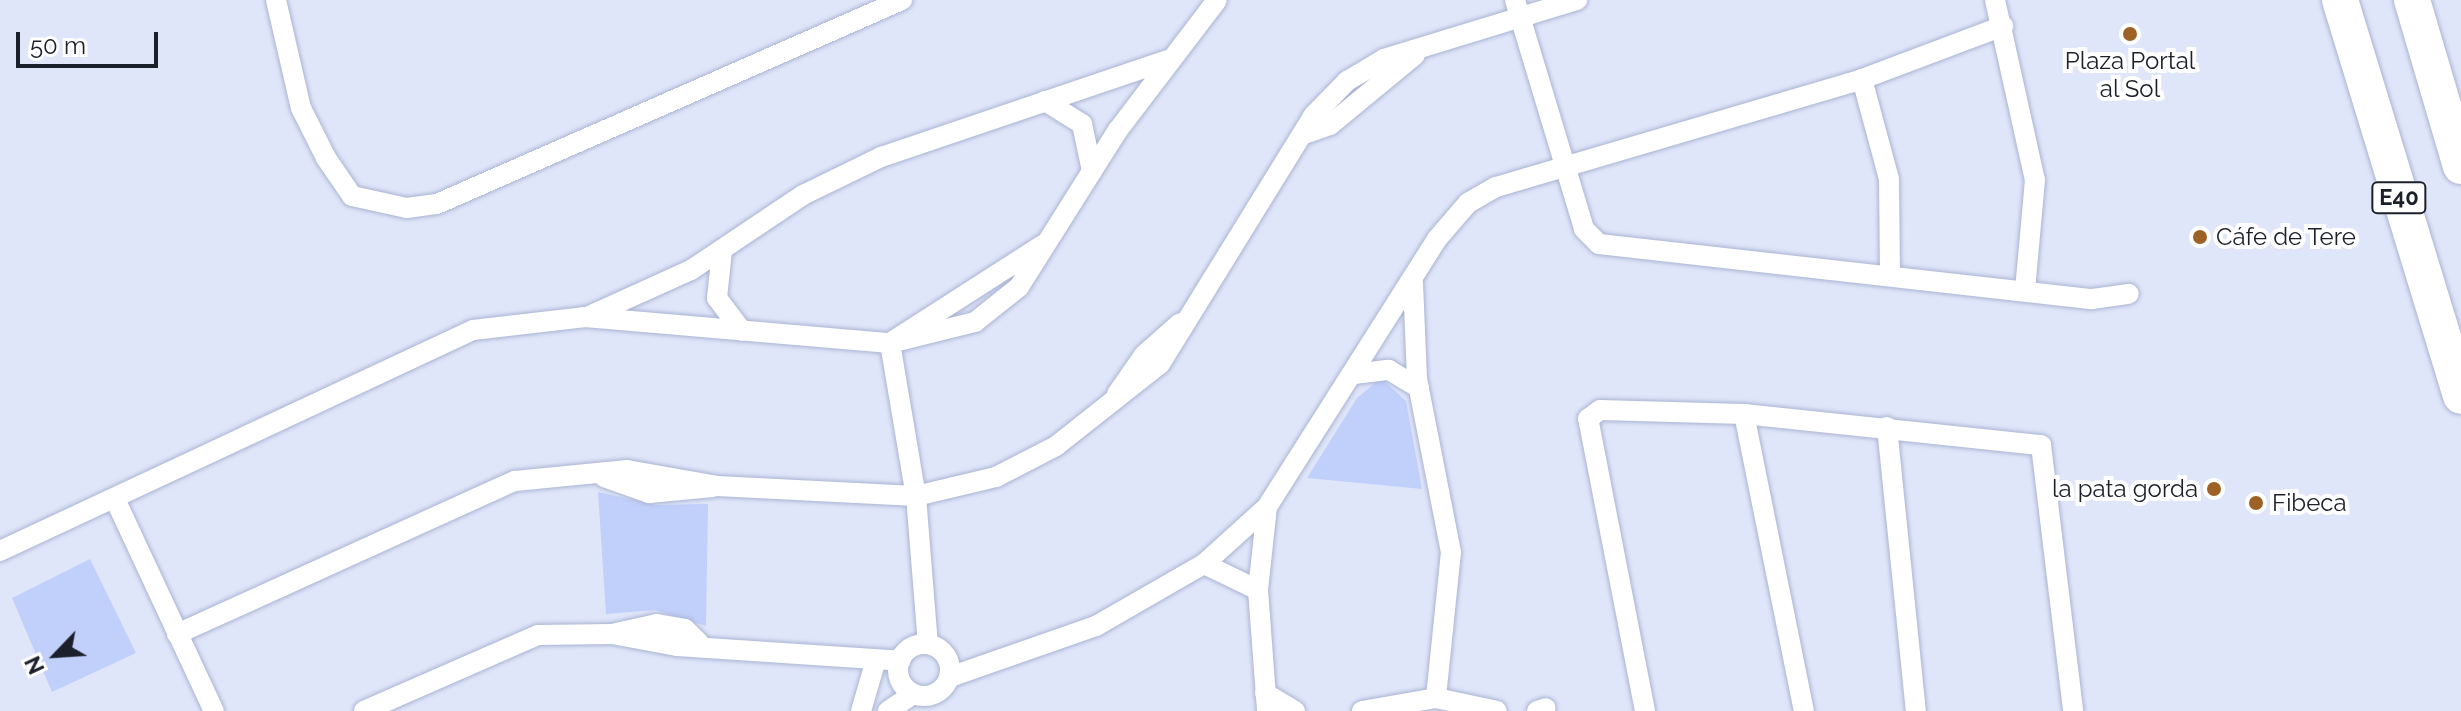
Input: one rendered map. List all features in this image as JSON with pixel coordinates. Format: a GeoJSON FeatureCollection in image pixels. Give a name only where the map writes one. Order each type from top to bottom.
{"type":"FeatureCollection","features":[{"type":"Feature","properties":{"kind":"highway","name":"E40"},"geometry":{"type":"LineString","coordinates":[[2340,0],[2461,396]]}},
{"type":"Feature","properties":{"kind":"highway"},"geometry":{"type":"LineString","coordinates":[[2412,0],[2461,166]]}},
{"type":"Feature","properties":{"kind":"street"},"geometry":{"type":"LineString","coordinates":[[276,0],[301,108],[326,158],[352,196],[407,208],[437,204],[902,0]]}},
{"type":"Feature","properties":{"kind":"street"},"geometry":{"type":"LineString","coordinates":[[0,551],[115,499],[413,352],[521,319],[585,317],[890,343],[1050,240],[1167,60],[1217,0]]}},
{"type":"Feature","properties":{"kind":"street"},"geometry":{"type":"LineString","coordinates":[[177,634],[486,490],[570,472],[604,477],[649,493],[717,486],[916,496],[996,477],[1056,446],[1160,364],[1180,323],[1304,134],[1330,125],[1415,55],[1518,9],[1577,0]]}},
{"type":"Feature","properties":{"kind":"street"},"geometry":{"type":"LineString","coordinates":[[1995,0],[2035,180],[2025,290]]}},
{"type":"Feature","properties":{"kind":"street"},"geometry":{"type":"LineString","coordinates":[[1518,9],[1584,229],[1599,244],[1890,274],[2092,299],[2129,294]]}},
{"type":"Feature","properties":{"kind":"street"},"geometry":{"type":"LineString","coordinates":[[888,711],[934,697],[991,659],[1096,626],[1204,564],[1267,507],[1414,276],[1468,203],[1496,187],[1862,79],[2003,26]]}},
{"type":"Feature","properties":{"kind":"street"},"geometry":{"type":"LineString","coordinates":[[585,317],[722,251],[803,195],[881,157],[1167,60]]}},
{"type":"Feature","properties":{"kind":"street"},"geometry":{"type":"LineString","coordinates":[[1862,79],[1889,179],[1890,274]]}},
{"type":"Feature","properties":{"kind":"street"},"geometry":{"type":"LineString","coordinates":[[1045,101],[1082,124],[1092,171]]}},
{"type":"Feature","properties":{"kind":"street"},"geometry":{"type":"LineString","coordinates":[[722,251],[717,298],[742,331]]}},
{"type":"Feature","properties":{"kind":"street"},"geometry":{"type":"LineString","coordinates":[[1414,276],[1410,318],[1419,388],[1451,552],[1436,698]]}},
{"type":"Feature","properties":{"kind":"street"},"geometry":{"type":"LineString","coordinates":[[890,343],[916,496],[936,649],[934,697]]}},
{"type":"Feature","properties":{"kind":"street"},"geometry":{"type":"LineString","coordinates":[[1354,374],[1389,370],[1419,388]]}},
{"type":"Feature","properties":{"kind":"street"},"geometry":{"type":"LineString","coordinates":[[1645,711],[1588,419],[1600,410],[1744,414],[2041,445],[2073,711]]}},
{"type":"Feature","properties":{"kind":"street"},"geometry":{"type":"LineString","coordinates":[[1744,414],[1804,711]]}},
{"type":"Feature","properties":{"kind":"street"},"geometry":{"type":"LineString","coordinates":[[1887,427],[1916,711]]}},
{"type":"Feature","properties":{"kind":"street"},"geometry":{"type":"LineString","coordinates":[[115,499],[214,711]]}},
{"type":"Feature","properties":{"kind":"street"},"geometry":{"type":"LineString","coordinates":[[1267,507],[1258,590],[1266,702],[1295,711]]}},
{"type":"Feature","properties":{"kind":"street"},"geometry":{"type":"LineString","coordinates":[[1204,564],[1258,590]]}},
{"type":"Feature","properties":{"kind":"street"},"geometry":{"type":"LineString","coordinates":[[364,711],[538,635],[612,634],[657,624],[685,629],[699,643],[875,663],[900,661]]}},
{"type":"Feature","properties":{"kind":"street"},"geometry":{"type":"LineString","coordinates":[[934,697],[900,680],[900,661],[912,647],[991,659]]}},
{"type":"Feature","properties":{"kind":"street"},"geometry":{"type":"LineString","coordinates":[[861,711],[875,663]]}},
{"type":"Feature","properties":{"kind":"street"},"geometry":{"type":"LineString","coordinates":[[1362,711],[1436,698],[1497,711]]}},
{"type":"Feature","properties":{"kind":"shaded area"},"geometry":{"type":"Polygon","coordinates":[[[1381,378],[1406,401],[1422,489],[1307,478],[1357,398],[1381,378]]]}},
{"type":"Feature","properties":{"kind":"shaded area"},"geometry":{"type":"Polygon","coordinates":[[[598,492],[656,505],[708,504],[706,626],[655,610],[606,614],[598,492]]]}},
{"type":"Feature","properties":{"kind":"shaded area"},"geometry":{"type":"Polygon","coordinates":[[[90,559],[136,653],[52,692],[12,598],[90,559]]]}},
{"type":"Feature","properties":{"kind":"place","name":"Plaza Portal al Sol"},"geometry":{"type":"Point","coordinates":[2130,34]}},
{"type":"Feature","properties":{"kind":"place","name":"Cáfe de Tere"},"geometry":{"type":"Point","coordinates":[2200,237]}},
{"type":"Feature","properties":{"kind":"place","name":"la pata gorda"},"geometry":{"type":"Point","coordinates":[2214,489]}},
{"type":"Feature","properties":{"kind":"place","name":"Fibeca"},"geometry":{"type":"Point","coordinates":[2256,503]}}]}
